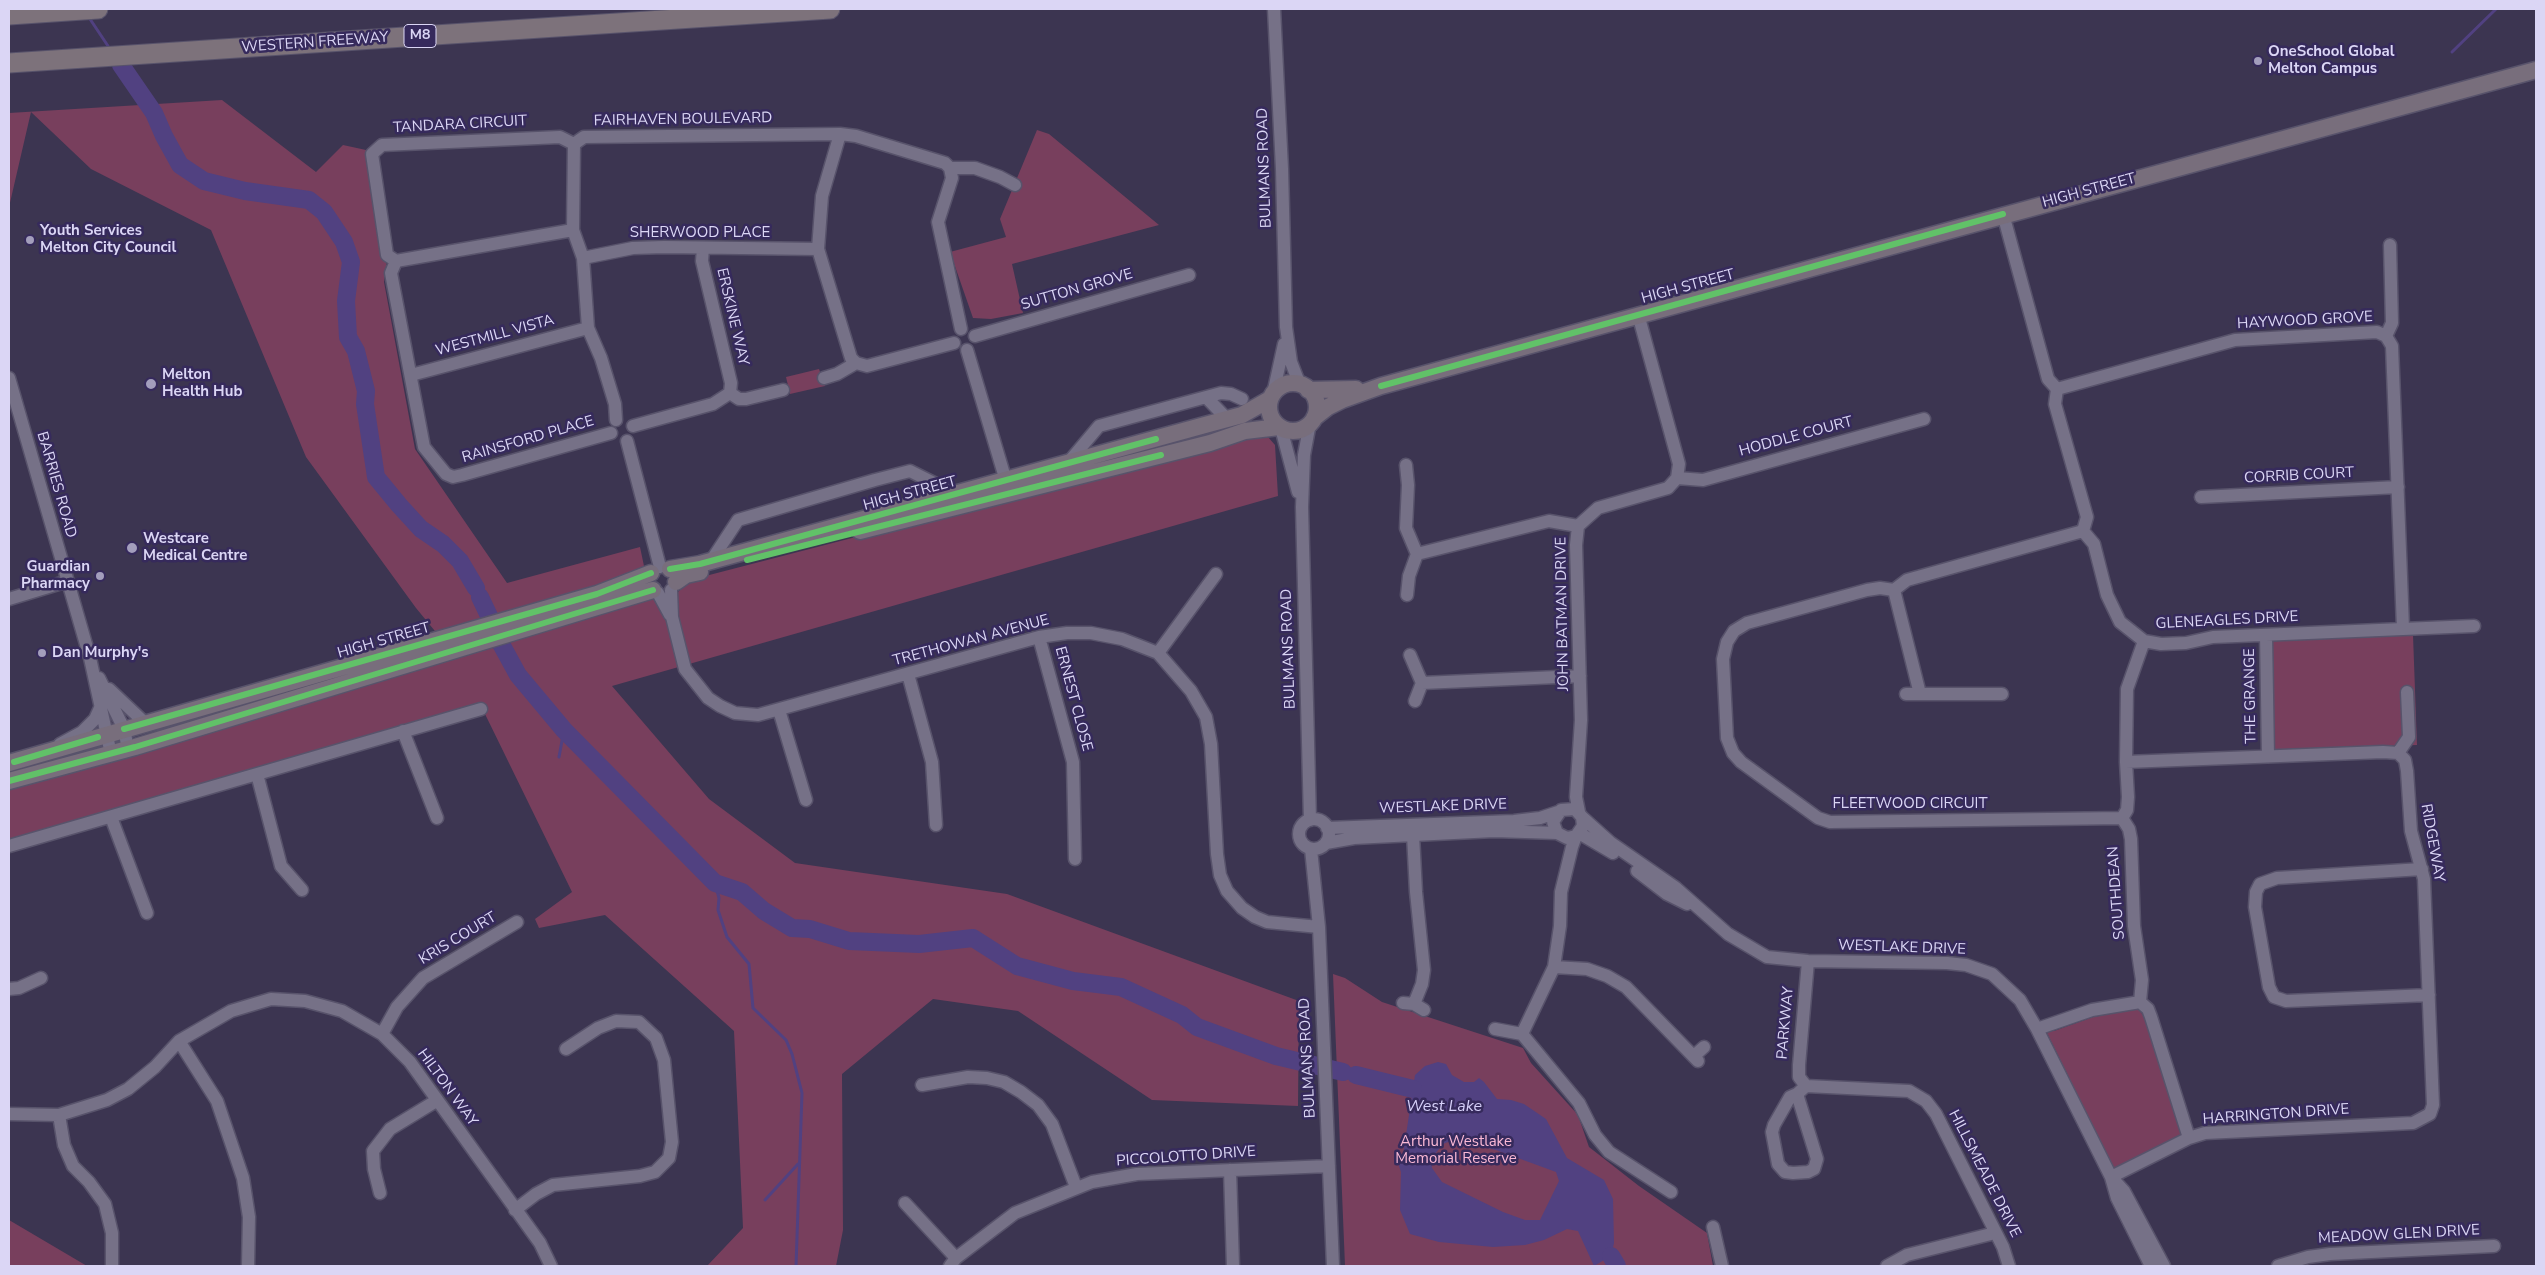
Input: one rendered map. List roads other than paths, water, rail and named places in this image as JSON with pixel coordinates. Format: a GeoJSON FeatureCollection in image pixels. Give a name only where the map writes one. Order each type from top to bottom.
{"type":"FeatureCollection","features":[{"type":"Feature","properties":{"kind":"highway"},"geometry":{"type":"LineString","coordinates":[[9,15],[98,9]]}},
{"type":"Feature","properties":{"kind":"highway","name":"WESTERN FREEWAY"},"geometry":{"type":"LineString","coordinates":[[9,63],[830,9]]}},
{"type":"Feature","properties":{"kind":"main road","name":"HIGH STREET"},"geometry":{"type":"LineString","coordinates":[[1312,421],[1328,407],[1381,386],[2002,214],[2536,70]]}},
{"type":"Feature","properties":{"kind":"main road"},"geometry":{"type":"LineString","coordinates":[[1299,384],[1307,389],[1316,404],[1312,421],[1293,431],[1280,427],[1270,412],[1272,397],[1284,385],[1299,384]]}},
{"type":"Feature","properties":{"kind":"main road","name":"HIGH STREET"},"geometry":{"type":"LineString","coordinates":[[1307,389],[1342,391],[1381,386]]}},
{"type":"Feature","properties":{"kind":"main road","name":"HIGH STREET"},"geometry":{"type":"LineString","coordinates":[[9,781],[128,749],[663,580],[711,561],[1227,419],[1255,409],[1272,397]]}},
{"type":"Feature","properties":{"kind":"main road","name":"HIGH STREET"},"geometry":{"type":"LineString","coordinates":[[9,763],[597,594],[686,575],[1210,443],[1245,431],[1280,427]]}},
{"type":"Feature","properties":{"kind":"street","name":"BULMANS ROAD"},"geometry":{"type":"LineString","coordinates":[[1272,397],[1284,350],[1286,327],[1282,169],[1274,9]]}},
{"type":"Feature","properties":{"kind":"street","name":"FAIRHAVEN BOULEVARD"},"geometry":{"type":"LineString","coordinates":[[574,144],[584,137],[840,134],[856,136],[937,159],[950,168],[975,168],[1015,185]]}},
{"type":"Feature","properties":{"kind":"street"},"geometry":{"type":"LineString","coordinates":[[840,134],[822,196],[818,249],[851,358],[856,363],[867,366],[954,343]]}},
{"type":"Feature","properties":{"kind":"street","name":"TANDARA CIRCUIT"},"geometry":{"type":"LineString","coordinates":[[396,261],[387,255],[372,154],[382,145],[560,137],[574,144]]}},
{"type":"Feature","properties":{"kind":"street"},"geometry":{"type":"LineString","coordinates":[[574,144],[573,230],[583,258],[588,328],[601,358],[615,404],[616,420],[612,425],[611,433],[616,440],[627,442]]}},
{"type":"Feature","properties":{"kind":"street"},"geometry":{"type":"LineString","coordinates":[[950,168],[952,178],[938,222],[960,329]]}},
{"type":"Feature","properties":{"kind":"street","name":"GLENEAGLES DRIVE"},"geometry":{"type":"LineString","coordinates":[[2002,214],[2048,379],[2057,389],[2055,404],[2087,517],[2084,531],[2094,544],[2107,595],[2120,622],[2144,641],[2186,643],[2213,637],[2474,626]]}},
{"type":"Feature","properties":{"kind":"street"},"geometry":{"type":"LineString","coordinates":[[411,375],[390,273],[396,261],[573,230]]}},
{"type":"Feature","properties":{"kind":"street"},"geometry":{"type":"LineString","coordinates":[[2386,336],[2392,323],[2390,245]]}},
{"type":"Feature","properties":{"kind":"street","name":"SHERWOOD PLACE"},"geometry":{"type":"LineString","coordinates":[[583,258],[633,248],[818,249]]}},
{"type":"Feature","properties":{"kind":"street","name":"ERSKINE WAY"},"geometry":{"type":"LineString","coordinates":[[703,248],[702,261],[731,384],[730,393]]}},
{"type":"Feature","properties":{"kind":"street","name":"SUTTON GROVE"},"geometry":{"type":"LineString","coordinates":[[975,336],[1188,275]]}},
{"type":"Feature","properties":{"kind":"street"},"geometry":{"type":"LineString","coordinates":[[1638,314],[1679,464],[1677,478]]}},
{"type":"Feature","properties":{"kind":"street","name":"BULMANS ROAD"},"geometry":{"type":"LineString","coordinates":[[1286,327],[1291,362],[1298,380],[1307,389]]}},
{"type":"Feature","properties":{"kind":"street","name":"WESTMILL VISTA"},"geometry":{"type":"LineString","coordinates":[[411,375],[588,328]]}},
{"type":"Feature","properties":{"kind":"street"},"geometry":{"type":"LineString","coordinates":[[960,329],[971,330],[975,336],[974,344],[967,350]]}},
{"type":"Feature","properties":{"kind":"street"},"geometry":{"type":"LineString","coordinates":[[960,329],[954,335],[954,343],[958,348],[967,350]]}},
{"type":"Feature","properties":{"kind":"street","name":"HAYWOOD GROVE"},"geometry":{"type":"LineString","coordinates":[[2057,389],[2235,340],[2377,332],[2386,336],[2392,346],[2403,628]]}},
{"type":"Feature","properties":{"kind":"street"},"geometry":{"type":"LineString","coordinates":[[967,350],[1006,481]]}},
{"type":"Feature","properties":{"kind":"street"},"geometry":{"type":"LineString","coordinates":[[824,378],[856,363]]}},
{"type":"Feature","properties":{"kind":"street","name":"RAINSFORD PLACE"},"geometry":{"type":"LineString","coordinates":[[411,375],[424,447],[446,474],[453,477],[611,433]]}},
{"type":"Feature","properties":{"kind":"street","name":"BARRIES ROAD"},"geometry":{"type":"LineString","coordinates":[[9,378],[90,658],[111,754]]}},
{"type":"Feature","properties":{"kind":"street"},"geometry":{"type":"LineString","coordinates":[[633,426],[713,404],[730,393],[739,399],[746,399],[783,390]]}},
{"type":"Feature","properties":{"kind":"street"},"geometry":{"type":"LineString","coordinates":[[1067,464],[1099,426],[1206,396],[1231,394],[1242,399]]}},
{"type":"Feature","properties":{"kind":"street"},"geometry":{"type":"LineString","coordinates":[[1206,396],[1227,419]]}},
{"type":"Feature","properties":{"kind":"street"},"geometry":{"type":"LineString","coordinates":[[616,420],[624,419],[633,426],[634,434],[627,442]]}},
{"type":"Feature","properties":{"kind":"street","name":"HODDLE COURT"},"geometry":{"type":"LineString","coordinates":[[1677,478],[1704,480],[1924,419]]}},
{"type":"Feature","properties":{"kind":"street","name":"BULMANS ROAD"},"geometry":{"type":"LineString","coordinates":[[1310,820],[1302,507],[1304,455],[1312,421]]}},
{"type":"Feature","properties":{"kind":"street","name":"BULMANS ROAD"},"geometry":{"type":"LineString","coordinates":[[1280,427],[1302,507]]}},
{"type":"Feature","properties":{"kind":"street"},"geometry":{"type":"LineString","coordinates":[[627,442],[663,580]]}},
{"type":"Feature","properties":{"kind":"street"},"geometry":{"type":"LineString","coordinates":[[1406,465],[1408,485],[1406,528],[1417,554],[1409,576],[1407,595]]}},
{"type":"Feature","properties":{"kind":"street"},"geometry":{"type":"LineString","coordinates":[[711,561],[738,520],[875,480],[910,471],[956,494]]}},
{"type":"Feature","properties":{"kind":"street","name":"JOHN BATMAN DRIVE"},"geometry":{"type":"LineString","coordinates":[[1581,814],[1576,797],[1581,720],[1576,545],[1578,526],[1589,514],[1598,508],[1668,488],[1677,478]]}},
{"type":"Feature","properties":{"kind":"street","name":"CORRIB COURT"},"geometry":{"type":"LineString","coordinates":[[2201,497],[2398,487]]}},
{"type":"Feature","properties":{"kind":"street"},"geometry":{"type":"LineString","coordinates":[[1417,554],[1549,521],[1578,526]]}},
{"type":"Feature","properties":{"kind":"street"},"geometry":{"type":"LineString","coordinates":[[1920,694],[1894,590],[1907,580],[2084,531]]}},
{"type":"Feature","properties":{"kind":"street"},"geometry":{"type":"LineString","coordinates":[[1158,653],[1216,574]]}},
{"type":"Feature","properties":{"kind":"street","name":"TRETHOWAN AVENUE"},"geometry":{"type":"LineString","coordinates":[[663,580],[686,670],[708,698],[720,706],[735,712],[758,715],[1039,637],[1067,633],[1091,633],[1122,640],[1158,653],[1191,691],[1206,717],[1211,744],[1217,854],[1220,875],[1227,891],[1242,908],[1254,917],[1267,922],[1319,927]]}},
{"type":"Feature","properties":{"kind":"street"},"geometry":{"type":"LineString","coordinates":[[9,599],[68,581]]}},
{"type":"Feature","properties":{"kind":"street","name":"FLEETWOOD CIRCUIT"},"geometry":{"type":"LineString","coordinates":[[1894,590],[1880,588],[1867,590],[1748,623],[1734,631],[1726,642],[1724,660],[1727,738],[1732,753],[1741,762],[1818,818],[1830,822],[2122,818]]}},
{"type":"Feature","properties":{"kind":"street","name":"THE GRANGE"},"geometry":{"type":"LineString","coordinates":[[2266,635],[2268,756]]}},
{"type":"Feature","properties":{"kind":"street","name":"ERNEST CLOSE"},"geometry":{"type":"LineString","coordinates":[[1039,637],[1073,762],[1076,859]]}},
{"type":"Feature","properties":{"kind":"street"},"geometry":{"type":"LineString","coordinates":[[2122,818],[2127,810],[2128,797],[2126,762],[2127,689],[2144,641]]}},
{"type":"Feature","properties":{"kind":"street"},"geometry":{"type":"LineString","coordinates":[[1410,655],[1422,683],[1415,701]]}},
{"type":"Feature","properties":{"kind":"street","name":"BARRIES ROAD"},"geometry":{"type":"LineString","coordinates":[[90,658],[124,729],[128,749]]}},
{"type":"Feature","properties":{"kind":"street"},"geometry":{"type":"LineString","coordinates":[[908,674],[932,762],[936,825]]}},
{"type":"Feature","properties":{"kind":"street"},"geometry":{"type":"LineString","coordinates":[[1422,683],[1580,676]]}},
{"type":"Feature","properties":{"kind":"street","name":"BARRIES ROAD"},"geometry":{"type":"LineString","coordinates":[[99,678],[121,703],[145,723]]}},
{"type":"Feature","properties":{"kind":"street"},"geometry":{"type":"LineString","coordinates":[[2126,762],[2398,753],[2409,737],[2407,692]]}},
{"type":"Feature","properties":{"kind":"street"},"geometry":{"type":"LineString","coordinates":[[1906,694],[2002,694]]}},
{"type":"Feature","properties":{"kind":"street"},"geometry":{"type":"LineString","coordinates":[[48,752],[82,732],[95,719],[100,708]]}},
{"type":"Feature","properties":{"kind":"street"},"geometry":{"type":"LineString","coordinates":[[9,846],[481,709]]}},
{"type":"Feature","properties":{"kind":"street"},"geometry":{"type":"LineString","coordinates":[[779,710],[806,800]]}},
{"type":"Feature","properties":{"kind":"street"},"geometry":{"type":"LineString","coordinates":[[403,732],[437,818]]}},
{"type":"Feature","properties":{"kind":"street","name":"RIDGEWAY"},"geometry":{"type":"LineString","coordinates":[[2398,753],[2405,760],[2408,770],[2410,824],[2422,869],[2433,1105],[2430,1114],[2422,1120]]}},
{"type":"Feature","properties":{"kind":"street"},"geometry":{"type":"LineString","coordinates":[[257,774],[281,866],[302,890]]}},
{"type":"Feature","properties":{"kind":"street","name":"JOHN BATMAN DRIVE"},"geometry":{"type":"LineString","coordinates":[[1559,811],[1577,775]]}},
{"type":"Feature","properties":{"kind":"street"},"geometry":{"type":"LineString","coordinates":[[1522,1034],[1554,967],[1560,926],[1561,892],[1577,834],[1583,826],[1581,814],[1570,808],[1559,811],[1553,822],[1558,834],[1565,877]]}},
{"type":"Feature","properties":{"kind":"street","name":"WESTLAKE DRIVE"},"geometry":{"type":"LineString","coordinates":[[1327,828],[1514,821],[1540,818],[1559,811]]}},
{"type":"Feature","properties":{"kind":"street","name":"WESTLAKE DRIVE"},"geometry":{"type":"LineString","coordinates":[[1581,814],[1611,843],[1676,888],[1728,934],[1767,957],[1808,961],[1966,965],[1992,974],[2020,1000],[2037,1029],[2111,1177],[2117,1198],[2151,1266]]}},
{"type":"Feature","properties":{"kind":"street"},"geometry":{"type":"LineString","coordinates":[[111,817],[147,913]]}},
{"type":"Feature","properties":{"kind":"street","name":"SOUTHDEAN"},"geometry":{"type":"LineString","coordinates":[[2122,818],[2129,829],[2131,839],[2134,926],[2142,980],[2140,1002]]}},
{"type":"Feature","properties":{"kind":"street"},"geometry":{"type":"LineString","coordinates":[[1310,820],[1320,821],[1327,828],[1329,836],[1326,843],[1319,848],[1311,849],[1302,844],[1299,834],[1302,825],[1310,820]]}},
{"type":"Feature","properties":{"kind":"street","name":"WESTLAKE DRIVE"},"geometry":{"type":"LineString","coordinates":[[1326,843],[1354,838],[1494,831],[1558,834]]}},
{"type":"Feature","properties":{"kind":"street"},"geometry":{"type":"LineString","coordinates":[[1558,834],[1568,838],[1577,834]]}},
{"type":"Feature","properties":{"kind":"street","name":"WESTLAKE DRIVE"},"geometry":{"type":"LineString","coordinates":[[1577,834],[1605,847],[1667,894],[1707,914]]}},
{"type":"Feature","properties":{"kind":"street"},"geometry":{"type":"LineString","coordinates":[[1413,835],[1416,892],[1424,970],[1422,984],[1413,1005]]}},
{"type":"Feature","properties":{"kind":"street","name":"BULMANS ROAD"},"geometry":{"type":"LineString","coordinates":[[1311,849],[1319,927],[1333,1266]]}},
{"type":"Feature","properties":{"kind":"street"},"geometry":{"type":"LineString","coordinates":[[2422,869],[2276,878],[2260,884],[2256,892],[2255,907],[2269,987],[2274,998],[2286,1001],[2429,995]]}},
{"type":"Feature","properties":{"kind":"street","name":"KRIS COURT"},"geometry":{"type":"LineString","coordinates":[[382,1034],[397,1007],[423,978],[517,922]]}},
{"type":"Feature","properties":{"kind":"street","name":"PARKWAY"},"geometry":{"type":"LineString","coordinates":[[1801,1090],[1790,1097],[1772,1132],[1778,1164],[1785,1172],[1808,1172],[1814,1169],[1817,1159],[1799,1077],[1808,961]]}},
{"type":"Feature","properties":{"kind":"street"},"geometry":{"type":"LineString","coordinates":[[1554,967],[1587,969],[1607,976],[1626,987],[1696,1058],[1704,1047]]}},
{"type":"Feature","properties":{"kind":"street"},"geometry":{"type":"LineString","coordinates":[[9,989],[19,988],[41,978]]}},
{"type":"Feature","properties":{"kind":"street","name":"HILTON WAY"},"geometry":{"type":"LineString","coordinates":[[9,1114],[59,1115],[107,1100],[128,1089],[155,1067],[180,1041],[231,1011],[271,999],[305,1001],[342,1011],[382,1034],[410,1062],[436,1101],[540,1243],[551,1266]]}},
{"type":"Feature","properties":{"kind":"street"},"geometry":{"type":"LineString","coordinates":[[2037,1029],[2092,1010],[2140,1002],[2148,1009],[2151,1017],[2189,1138]]}},
{"type":"Feature","properties":{"kind":"street"},"geometry":{"type":"LineString","coordinates":[[515,1210],[536,1194],[552,1185],[640,1176],[655,1172],[669,1158],[672,1142],[664,1060],[656,1038],[639,1022],[616,1021],[598,1028],[566,1049]]}},
{"type":"Feature","properties":{"kind":"street"},"geometry":{"type":"LineString","coordinates":[[1495,1029],[1512,1034],[1522,1034]]}},
{"type":"Feature","properties":{"kind":"street"},"geometry":{"type":"LineString","coordinates":[[1522,1034],[1579,1104],[1595,1136],[1609,1152],[1671,1192]]}},
{"type":"Feature","properties":{"kind":"street"},"geometry":{"type":"LineString","coordinates":[[180,1041],[217,1101],[243,1178],[249,1217],[248,1266]]}},
{"type":"Feature","properties":{"kind":"street"},"geometry":{"type":"LineString","coordinates":[[922,1085],[968,1077],[987,1078],[1004,1082],[1022,1092],[1038,1105],[1052,1124],[1076,1187]]}},
{"type":"Feature","properties":{"kind":"street","name":"HILLSMEADE DRIVE"},"geometry":{"type":"LineString","coordinates":[[1801,1090],[1909,1091],[1926,1101],[1936,1114],[1995,1233],[2009,1266]]}},
{"type":"Feature","properties":{"kind":"street"},"geometry":{"type":"LineString","coordinates":[[380,1193],[374,1169],[373,1151],[390,1129],[436,1101]]}},
{"type":"Feature","properties":{"kind":"street"},"geometry":{"type":"LineString","coordinates":[[59,1115],[64,1145],[73,1166],[89,1182],[105,1204],[112,1232],[112,1266]]}},
{"type":"Feature","properties":{"kind":"street","name":"HARRINGTON DRIVE"},"geometry":{"type":"LineString","coordinates":[[2111,1177],[2189,1138],[2204,1133],[2413,1123],[2422,1120]]}},
{"type":"Feature","properties":{"kind":"street","name":"PICCOLOTTO DRIVE"},"geometry":{"type":"LineString","coordinates":[[953,1262],[1015,1213],[1076,1187],[1137,1174],[1329,1166]]}},
{"type":"Feature","properties":{"kind":"street"},"geometry":{"type":"LineString","coordinates":[[1230,1170],[1234,1266]]}},
{"type":"Feature","properties":{"kind":"street","name":"WESTLAKE DRIVE"},"geometry":{"type":"LineString","coordinates":[[2111,1177],[2124,1191],[2164,1266]]}},
{"type":"Feature","properties":{"kind":"street"},"geometry":{"type":"LineString","coordinates":[[905,1203],[953,1262]]}},
{"type":"Feature","properties":{"kind":"street"},"geometry":{"type":"LineString","coordinates":[[1713,1227],[1722,1266]]}},
{"type":"Feature","properties":{"kind":"street"},"geometry":{"type":"LineString","coordinates":[[1887,1266],[1907,1255],[1995,1233]]}},
{"type":"Feature","properties":{"kind":"street","name":"MEADOW GLEN DRIVE"},"geometry":{"type":"LineString","coordinates":[[2278,1266],[2308,1257],[2330,1254],[2494,1246]]}},
{"type":"Feature","properties":{"kind":"water","name":"West Lake"},"geometry":{"type":"Polygon","coordinates":[[[1438,1062],[1446,1064],[1452,1075],[1464,1082],[1474,1082],[1479,1078],[1497,1099],[1511,1100],[1524,1104],[1546,1119],[1567,1158],[1604,1180],[1613,1199],[1614,1243],[1611,1256],[1594,1266],[1578,1231],[1567,1229],[1544,1240],[1525,1245],[1493,1247],[1439,1242],[1410,1234],[1400,1210],[1401,1172],[1399,1166],[1403,1155],[1415,1075],[1425,1066],[1438,1062]],[[1453,1140],[1443,1144],[1431,1159],[1432,1168],[1442,1182],[1503,1212],[1525,1220],[1540,1220],[1559,1181],[1556,1172],[1496,1150],[1453,1140]]]}},
{"type":"Feature","properties":{"kind":"waterway"},"geometry":{"type":"LineString","coordinates":[[2452,52],[2496,9]]}},
{"type":"Feature","properties":{"kind":"waterway"},"geometry":{"type":"LineString","coordinates":[[90,19],[108,46]]}},
{"type":"Feature","properties":{"kind":"waterway"},"geometry":{"type":"LineString","coordinates":[[121,65],[154,113],[180,165],[204,181],[245,191],[309,200],[324,212],[344,242],[351,262],[346,301],[348,337],[356,351],[366,391],[365,404],[376,477],[421,529],[443,544],[460,561],[476,588]]}},
{"type":"Feature","properties":{"kind":"waterway"},"geometry":{"type":"LineString","coordinates":[[480,597],[490,618]]}},
{"type":"Feature","properties":{"kind":"waterway"},"geometry":{"type":"LineString","coordinates":[[500,642],[518,675],[564,730],[715,883],[742,892],[764,911],[792,928],[810,929],[849,941],[919,944],[973,938],[1017,966],[1073,981],[1121,987],[1182,1015],[1197,1027],[1276,1056],[1343,1072]]}},
{"type":"Feature","properties":{"kind":"waterway"},"geometry":{"type":"LineString","coordinates":[[559,757],[564,730]]}},
{"type":"Feature","properties":{"kind":"waterway"},"geometry":{"type":"LineString","coordinates":[[715,883],[719,898],[718,910],[727,937],[749,964],[753,1008],[786,1040],[792,1054],[802,1093],[796,1266]]}},
{"type":"Feature","properties":{"kind":"waterway"},"geometry":{"type":"LineString","coordinates":[[1356,1075],[1413,1089]]}},
{"type":"Feature","properties":{"kind":"waterway"},"geometry":{"type":"LineString","coordinates":[[765,1200],[798,1164]]}},
{"type":"Feature","properties":{"kind":"waterway"},"geometry":{"type":"LineString","coordinates":[[1611,1256],[1617,1266]]}},
{"type":"Feature","properties":{"kind":"place","name":"OneSchool Global Melton Campus"},"geometry":{"type":"Point","coordinates":[2258,61]}},
{"type":"Feature","properties":{"kind":"place","name":"Youth Services Melton City Council"},"geometry":{"type":"Point","coordinates":[30,240]}},
{"type":"Feature","properties":{"kind":"place","name":"Melton Health Hub"},"geometry":{"type":"Point","coordinates":[151,384]}},
{"type":"Feature","properties":{"kind":"place","name":"Westcare Medical Centre"},"geometry":{"type":"Point","coordinates":[132,548]}},
{"type":"Feature","properties":{"kind":"place","name":"Guardian Pharmacy"},"geometry":{"type":"Point","coordinates":[100,576]}},
{"type":"Feature","properties":{"kind":"place","name":"Dan Murphy's"},"geometry":{"type":"Point","coordinates":[42,653]}},
{"type":"Feature","properties":{"kind":"park label","name":"Arthur Westlake Memorial Reserve"},"geometry":{"type":"Point","coordinates":[1456,1150]}}]}
